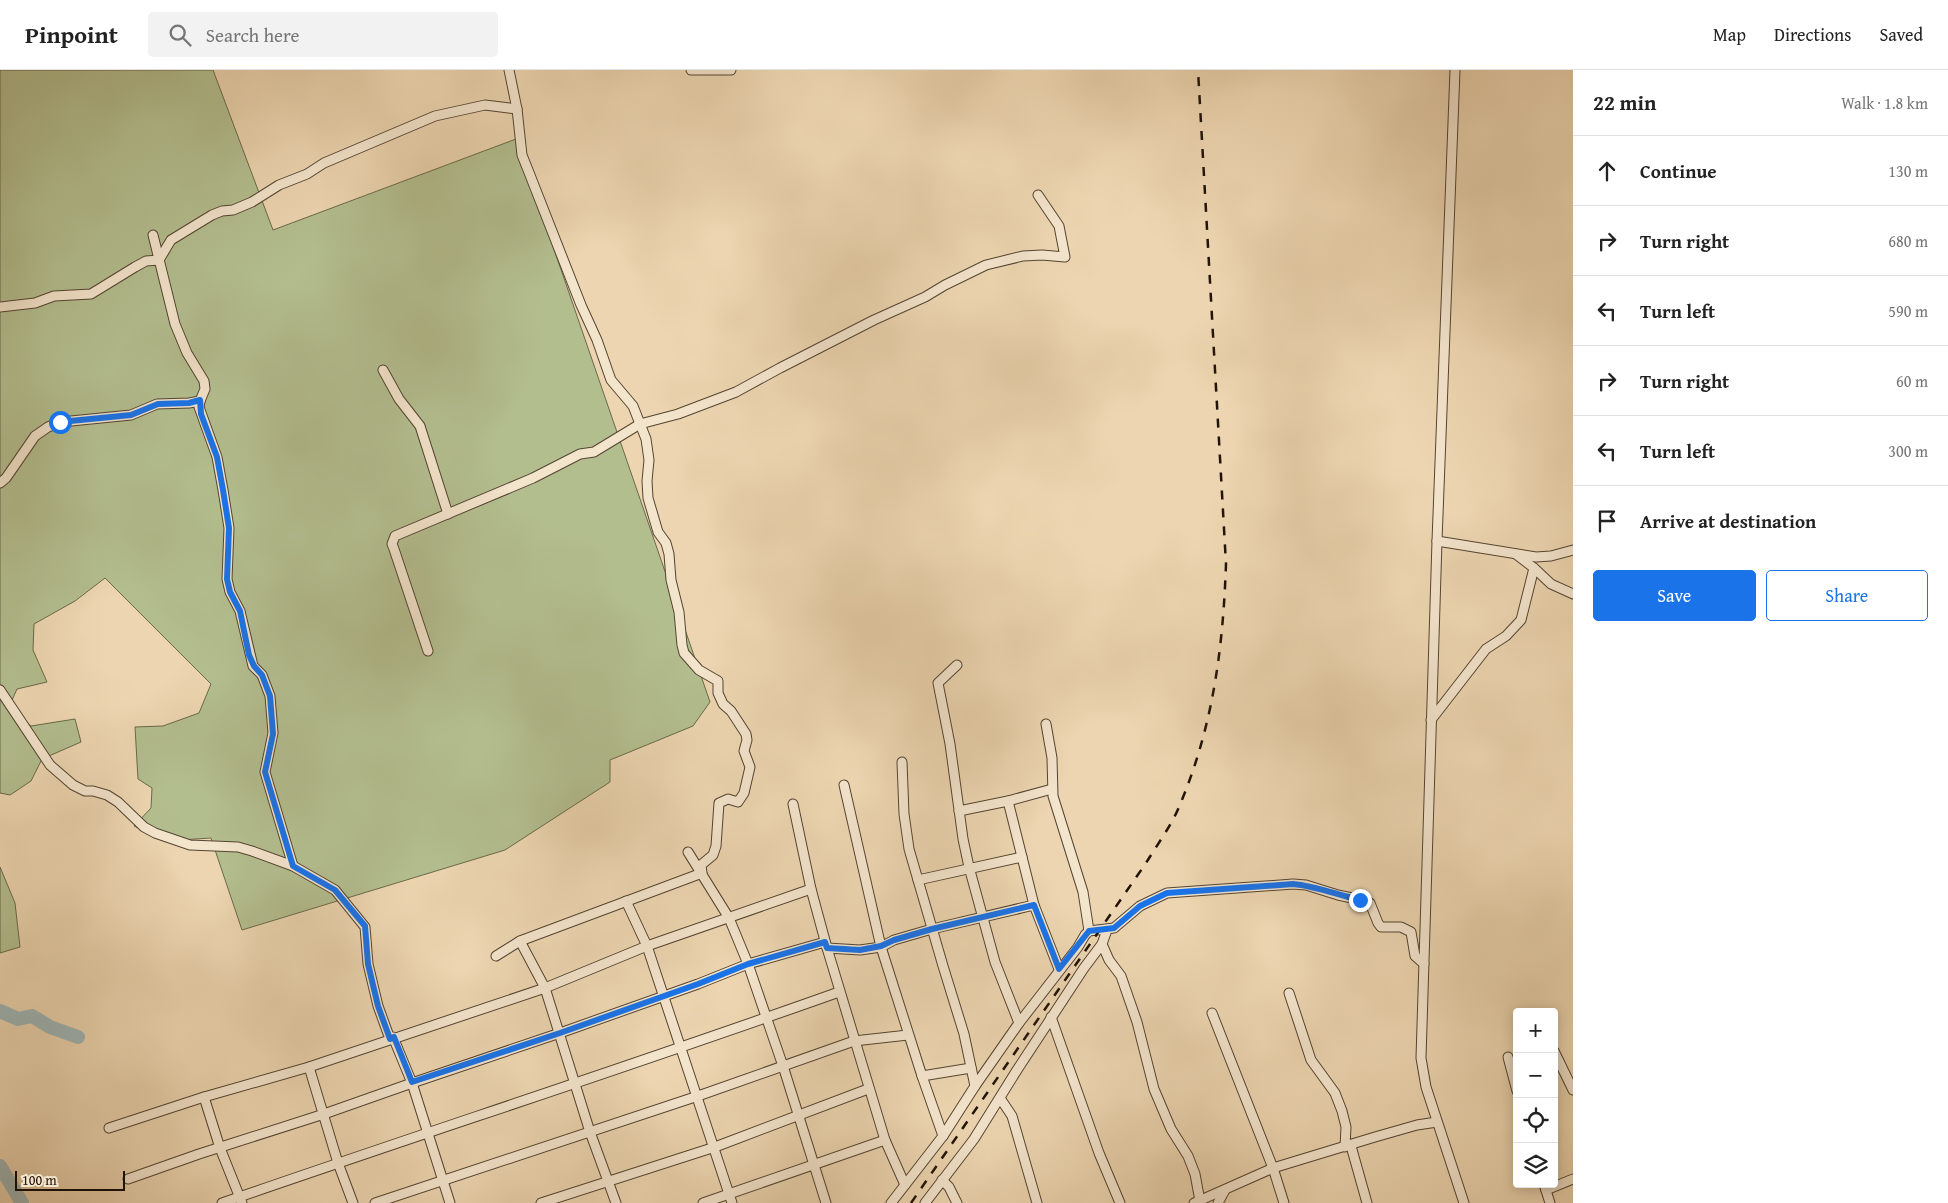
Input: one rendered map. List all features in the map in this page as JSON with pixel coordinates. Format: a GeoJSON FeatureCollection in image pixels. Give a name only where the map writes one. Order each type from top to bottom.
{"type":"FeatureCollection","features":[{"type":"Feature","properties":{"kind":"street"},"geometry":{"type":"LineString","coordinates":[[509,70],[517,109],[520,141],[528,170],[581,305],[597,340],[611,380],[633,406],[646,439],[649,460],[648,498],[658,532],[666,543],[669,554],[671,580],[679,612],[684,653],[699,670],[718,681],[718,693],[723,704],[731,711],[746,734],[747,740],[744,751],[750,767],[744,793],[738,802],[728,800],[719,803],[716,846],[713,855],[701,865],[702,873]]}},
{"type":"Feature","properties":{"kind":"street"},"geometry":{"type":"LineString","coordinates":[[691,70],[731,70]]}},
{"type":"Feature","properties":{"kind":"street"},"geometry":{"type":"LineString","coordinates":[[1455,70],[1420,1058],[1426,1087],[1464,1203]]}},
{"type":"Feature","properties":{"kind":"street"},"geometry":{"type":"LineString","coordinates":[[159,260],[171,240],[212,215],[222,211],[233,210],[252,202],[279,185],[307,174],[324,163],[436,116],[485,105],[517,109]]}},
{"type":"Feature","properties":{"kind":"street"},"geometry":{"type":"LineString","coordinates":[[428,651],[392,544],[395,536],[534,478],[580,454],[594,452],[640,424],[678,414],[736,392],[986,264],[1023,256],[1064,257],[1059,226],[1038,195]]}},
{"type":"Feature","properties":{"kind":"street"},"geometry":{"type":"LineString","coordinates":[[153,235],[175,324],[187,353],[204,381],[205,388],[200,400],[201,414],[217,457],[229,528],[227,579],[230,592],[240,611],[249,655],[254,666],[262,675],[270,696],[273,734],[265,772],[293,866]]}},
{"type":"Feature","properties":{"kind":"street"},"geometry":{"type":"LineString","coordinates":[[0,307],[35,304],[54,296],[92,294],[146,261],[159,260]]}},
{"type":"Feature","properties":{"kind":"street"},"geometry":{"type":"LineString","coordinates":[[383,370],[399,399],[420,426],[448,514]]}},
{"type":"Feature","properties":{"kind":"street"},"geometry":{"type":"LineString","coordinates":[[0,483],[11,472],[30,442],[48,427],[72,419],[131,415],[158,404],[189,403],[200,400]]}},
{"type":"Feature","properties":{"kind":"street"},"geometry":{"type":"LineString","coordinates":[[1437,540],[1536,557],[1551,556],[1573,550]]}},
{"type":"Feature","properties":{"kind":"street"},"geometry":{"type":"LineString","coordinates":[[1514,554],[1534,568],[1551,584],[1573,594]]}},
{"type":"Feature","properties":{"kind":"street"},"geometry":{"type":"LineString","coordinates":[[1431,720],[1486,649],[1506,636],[1521,620],[1534,568]]}},
{"type":"Feature","properties":{"kind":"street"},"geometry":{"type":"LineString","coordinates":[[957,665],[938,683],[959,811],[969,867],[982,917],[995,962],[1019,1023]]}},
{"type":"Feature","properties":{"kind":"street"},"geometry":{"type":"LineString","coordinates":[[0,690],[50,765],[74,785],[85,791],[107,795],[118,802],[144,827],[155,833],[190,845],[238,847],[293,866],[335,890],[365,926],[368,964],[378,1006],[412,1082],[450,1203]]}},
{"type":"Feature","properties":{"kind":"street"},"geometry":{"type":"LineString","coordinates":[[892,1203],[943,1136],[1019,1023],[1089,931],[1083,892],[1052,789],[1052,758],[1046,724]]}},
{"type":"Feature","properties":{"kind":"street"},"geometry":{"type":"LineString","coordinates":[[902,762],[904,814],[909,849],[964,1034],[975,1086]]}},
{"type":"Feature","properties":{"kind":"street"},"geometry":{"type":"LineString","coordinates":[[844,785],[881,946],[908,1034],[943,1136]]}},
{"type":"Feature","properties":{"kind":"street"},"geometry":{"type":"LineString","coordinates":[[959,811],[1008,801],[1052,789]]}},
{"type":"Feature","properties":{"kind":"street"},"geometry":{"type":"LineString","coordinates":[[1008,801],[1034,905],[1059,969]]}},
{"type":"Feature","properties":{"kind":"street"},"geometry":{"type":"LineString","coordinates":[[793,804],[811,889],[826,945],[868,1089],[885,1140],[904,1185]]}},
{"type":"Feature","properties":{"kind":"street"},"geometry":{"type":"LineString","coordinates":[[688,852],[728,918],[748,964],[784,1066],[826,1203]]}},
{"type":"Feature","properties":{"kind":"street"},"geometry":{"type":"LineString","coordinates":[[918,880],[969,867],[1022,857]]}},
{"type":"Feature","properties":{"kind":"street"},"geometry":{"type":"LineString","coordinates":[[496,956],[520,941],[702,873]]}},
{"type":"Feature","properties":{"kind":"street"},"geometry":{"type":"LineString","coordinates":[[1089,931],[1114,928],[1140,906],[1167,893],[1279,884],[1306,885],[1338,896],[1370,903],[1381,927],[1401,927],[1411,932],[1415,956],[1424,964]]}},
{"type":"Feature","properties":{"kind":"street"},"geometry":{"type":"LineString","coordinates":[[109,1128],[204,1097],[309,1067],[545,988],[647,946],[811,889]]}},
{"type":"Feature","properties":{"kind":"street"},"geometry":{"type":"LineString","coordinates":[[626,901],[647,946],[732,1203]]}},
{"type":"Feature","properties":{"kind":"street"},"geometry":{"type":"LineString","coordinates":[[128,1178],[324,1114],[412,1082],[560,1033],[698,984],[748,964],[826,945],[860,950],[881,946],[894,940],[932,929],[1034,905]]}},
{"type":"Feature","properties":{"kind":"street"},"geometry":{"type":"LineString","coordinates":[[925,1203],[974,1139],[1084,968],[1102,944],[1107,930]]}},
{"type":"Feature","properties":{"kind":"street"},"geometry":{"type":"LineString","coordinates":[[520,941],[545,988],[590,1132],[616,1203]]}},
{"type":"Feature","properties":{"kind":"street"},"geometry":{"type":"LineString","coordinates":[[1102,944],[1109,960],[1121,976],[1136,1022],[1154,1089],[1171,1130],[1188,1156],[1195,1174],[1201,1201],[1273,1168],[1400,1130],[1437,1122]]}},
{"type":"Feature","properties":{"kind":"street"},"geometry":{"type":"LineString","coordinates":[[222,1203],[241,1200],[338,1162],[840,992]]}},
{"type":"Feature","properties":{"kind":"street"},"geometry":{"type":"LineString","coordinates":[[1289,993],[1312,1060],[1334,1093],[1342,1111],[1348,1146],[1367,1203]]}},
{"type":"Feature","properties":{"kind":"street"},"geometry":{"type":"LineString","coordinates":[[1212,1013],[1273,1168],[1284,1203]]}},
{"type":"Feature","properties":{"kind":"street"},"geometry":{"type":"LineString","coordinates":[[1052,1017],[1099,1153],[1120,1203]]}},
{"type":"Feature","properties":{"kind":"street"},"geometry":{"type":"LineString","coordinates":[[375,1203],[698,1096],[854,1041],[908,1034]]}},
{"type":"Feature","properties":{"kind":"street"},"geometry":{"type":"LineString","coordinates":[[1555,1053],[1573,1090]]}},
{"type":"Feature","properties":{"kind":"street"},"geometry":{"type":"LineString","coordinates":[[1508,1057],[1513,1076]]}},
{"type":"Feature","properties":{"kind":"street"},"geometry":{"type":"LineString","coordinates":[[309,1067],[338,1162],[353,1203]]}},
{"type":"Feature","properties":{"kind":"street"},"geometry":{"type":"LineString","coordinates":[[922,1076],[971,1068]]}},
{"type":"Feature","properties":{"kind":"street"},"geometry":{"type":"LineString","coordinates":[[541,1203],[715,1147],[868,1089]]}},
{"type":"Feature","properties":{"kind":"street"},"geometry":{"type":"LineString","coordinates":[[204,1097],[220,1148],[241,1200]]}},
{"type":"Feature","properties":{"kind":"street"},"geometry":{"type":"LineString","coordinates":[[1000,1098],[1012,1116],[1037,1203]]}},
{"type":"Feature","properties":{"kind":"street"},"geometry":{"type":"LineString","coordinates":[[703,1203],[885,1140]]}},
{"type":"Feature","properties":{"kind":"street"},"geometry":{"type":"LineString","coordinates":[[1558,1183],[1573,1179]]}},
{"type":"Feature","properties":{"kind":"street"},"geometry":{"type":"LineString","coordinates":[[942,1180],[950,1187],[957,1203]]}},
{"type":"Feature","properties":{"kind":"street"},"geometry":{"type":"LineString","coordinates":[[1545,1188],[1550,1203]]}},
{"type":"Feature","properties":{"kind":"street"},"geometry":{"type":"LineString","coordinates":[[1218,1203],[1225,1190]]}},
{"type":"Feature","properties":{"kind":"green space"},"geometry":{"type":"Polygon","coordinates":[[[0,70],[213,70],[273,230],[516,139],[710,702],[693,726],[610,760],[610,782],[505,850],[242,930],[211,838],[164,841],[134,826],[151,808],[152,788],[138,779],[135,727],[163,726],[199,713],[211,684],[105,578],[75,601],[34,624],[33,650],[47,682],[17,689],[8,709],[31,726],[75,719],[81,742],[42,759],[31,781],[10,795],[0,793],[0,70]]]}},
{"type":"Feature","properties":{"kind":"green space"},"geometry":{"type":"Polygon","coordinates":[[[0,867],[15,903],[20,947],[0,953],[0,867]]]}},
{"type":"Feature","properties":{"kind":"waterway"},"geometry":{"type":"LineString","coordinates":[[0,1011],[18,1019],[32,1016],[50,1027],[78,1037]]}},
{"type":"Feature","properties":{"kind":"waterway"},"geometry":{"type":"LineString","coordinates":[[0,1166],[22,1203]]}},
{"type":"Feature","properties":{"kind":"railway"},"geometry":{"type":"LineString","coordinates":[[911,1203],[1146,863],[1168,828],[1176,814],[1191,777],[1208,717],[1219,657],[1226,564],[1198,70]]}},
{"type":"Feature","properties":{"kind":"route"},"geometry":{"type":"LineString","coordinates":[[60,422],[72,419],[131,415],[158,404],[189,403],[200,400],[201,414],[217,457],[229,528],[227,579],[230,592],[240,611],[249,655],[254,666],[262,675],[270,696],[273,734],[265,772],[266,780],[293,866],[335,890],[365,926],[368,964],[378,1006],[390,1039],[394,1037],[412,1082],[560,1033],[698,984],[748,964],[825,942],[827,948],[860,950],[881,946],[894,940],[932,929],[1034,905],[1059,969],[1089,931],[1114,928],[1140,906],[1167,893],[1293,884],[1306,885],[1338,896],[1360,900]]}}]}
